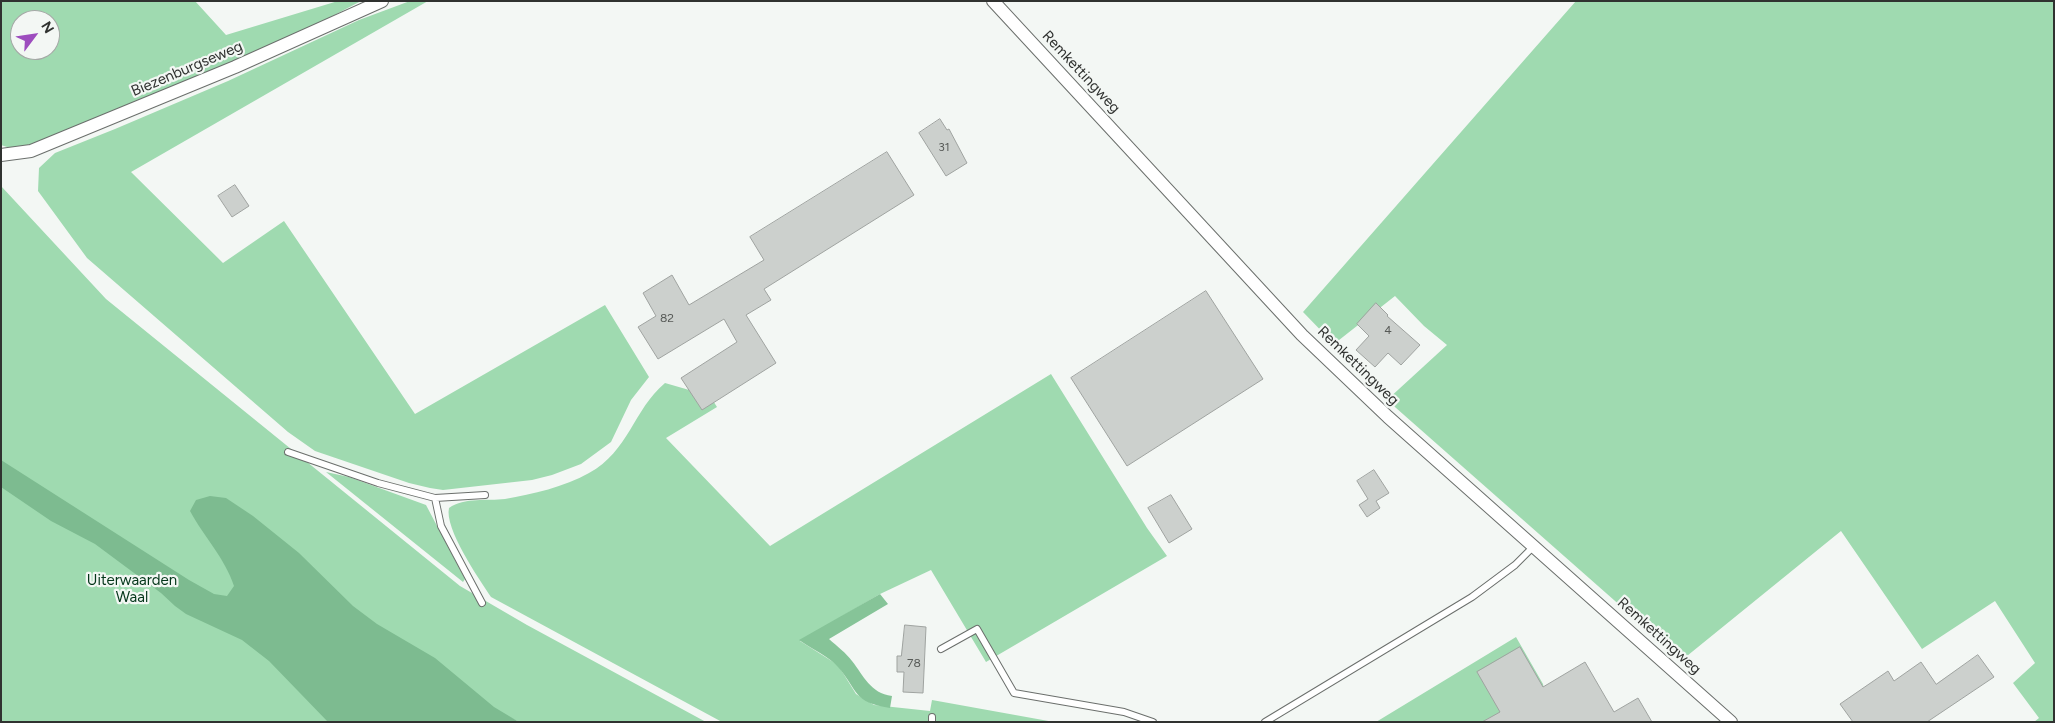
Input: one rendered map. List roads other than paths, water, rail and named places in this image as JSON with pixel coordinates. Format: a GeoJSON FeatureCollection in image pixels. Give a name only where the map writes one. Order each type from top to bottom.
{"type":"FeatureCollection","features":[{"type":"Feature","properties":{"kind":"street","name":"Biezenburgseweg"},"geometry":{"type":"LineString","coordinates":[[1,155],[31,151],[235,68],[382,1]]}},
{"type":"Feature","properties":{"kind":"street","name":"Remkettingweg"},"geometry":{"type":"LineString","coordinates":[[993,1],[1302,334],[1388,417],[1731,722]]}},
{"type":"Feature","properties":{"kind":"lane"},"geometry":{"type":"LineString","coordinates":[[288,452],[378,482],[435,498],[485,495]]}},
{"type":"Feature","properties":{"kind":"lane"},"geometry":{"type":"LineString","coordinates":[[435,498],[441,526],[482,603]]}},
{"type":"Feature","properties":{"kind":"lane"},"geometry":{"type":"LineString","coordinates":[[1266,722],[1472,597],[1516,565],[1534,546]]}},
{"type":"Feature","properties":{"kind":"lane"},"geometry":{"type":"LineString","coordinates":[[941,649],[977,629],[1014,693],[1124,712],[1153,722]]}},
{"type":"Feature","properties":{"kind":"park label","name":"Uiterwaarden Waal"},"geometry":{"type":"Point","coordinates":[132,590]}}]}
